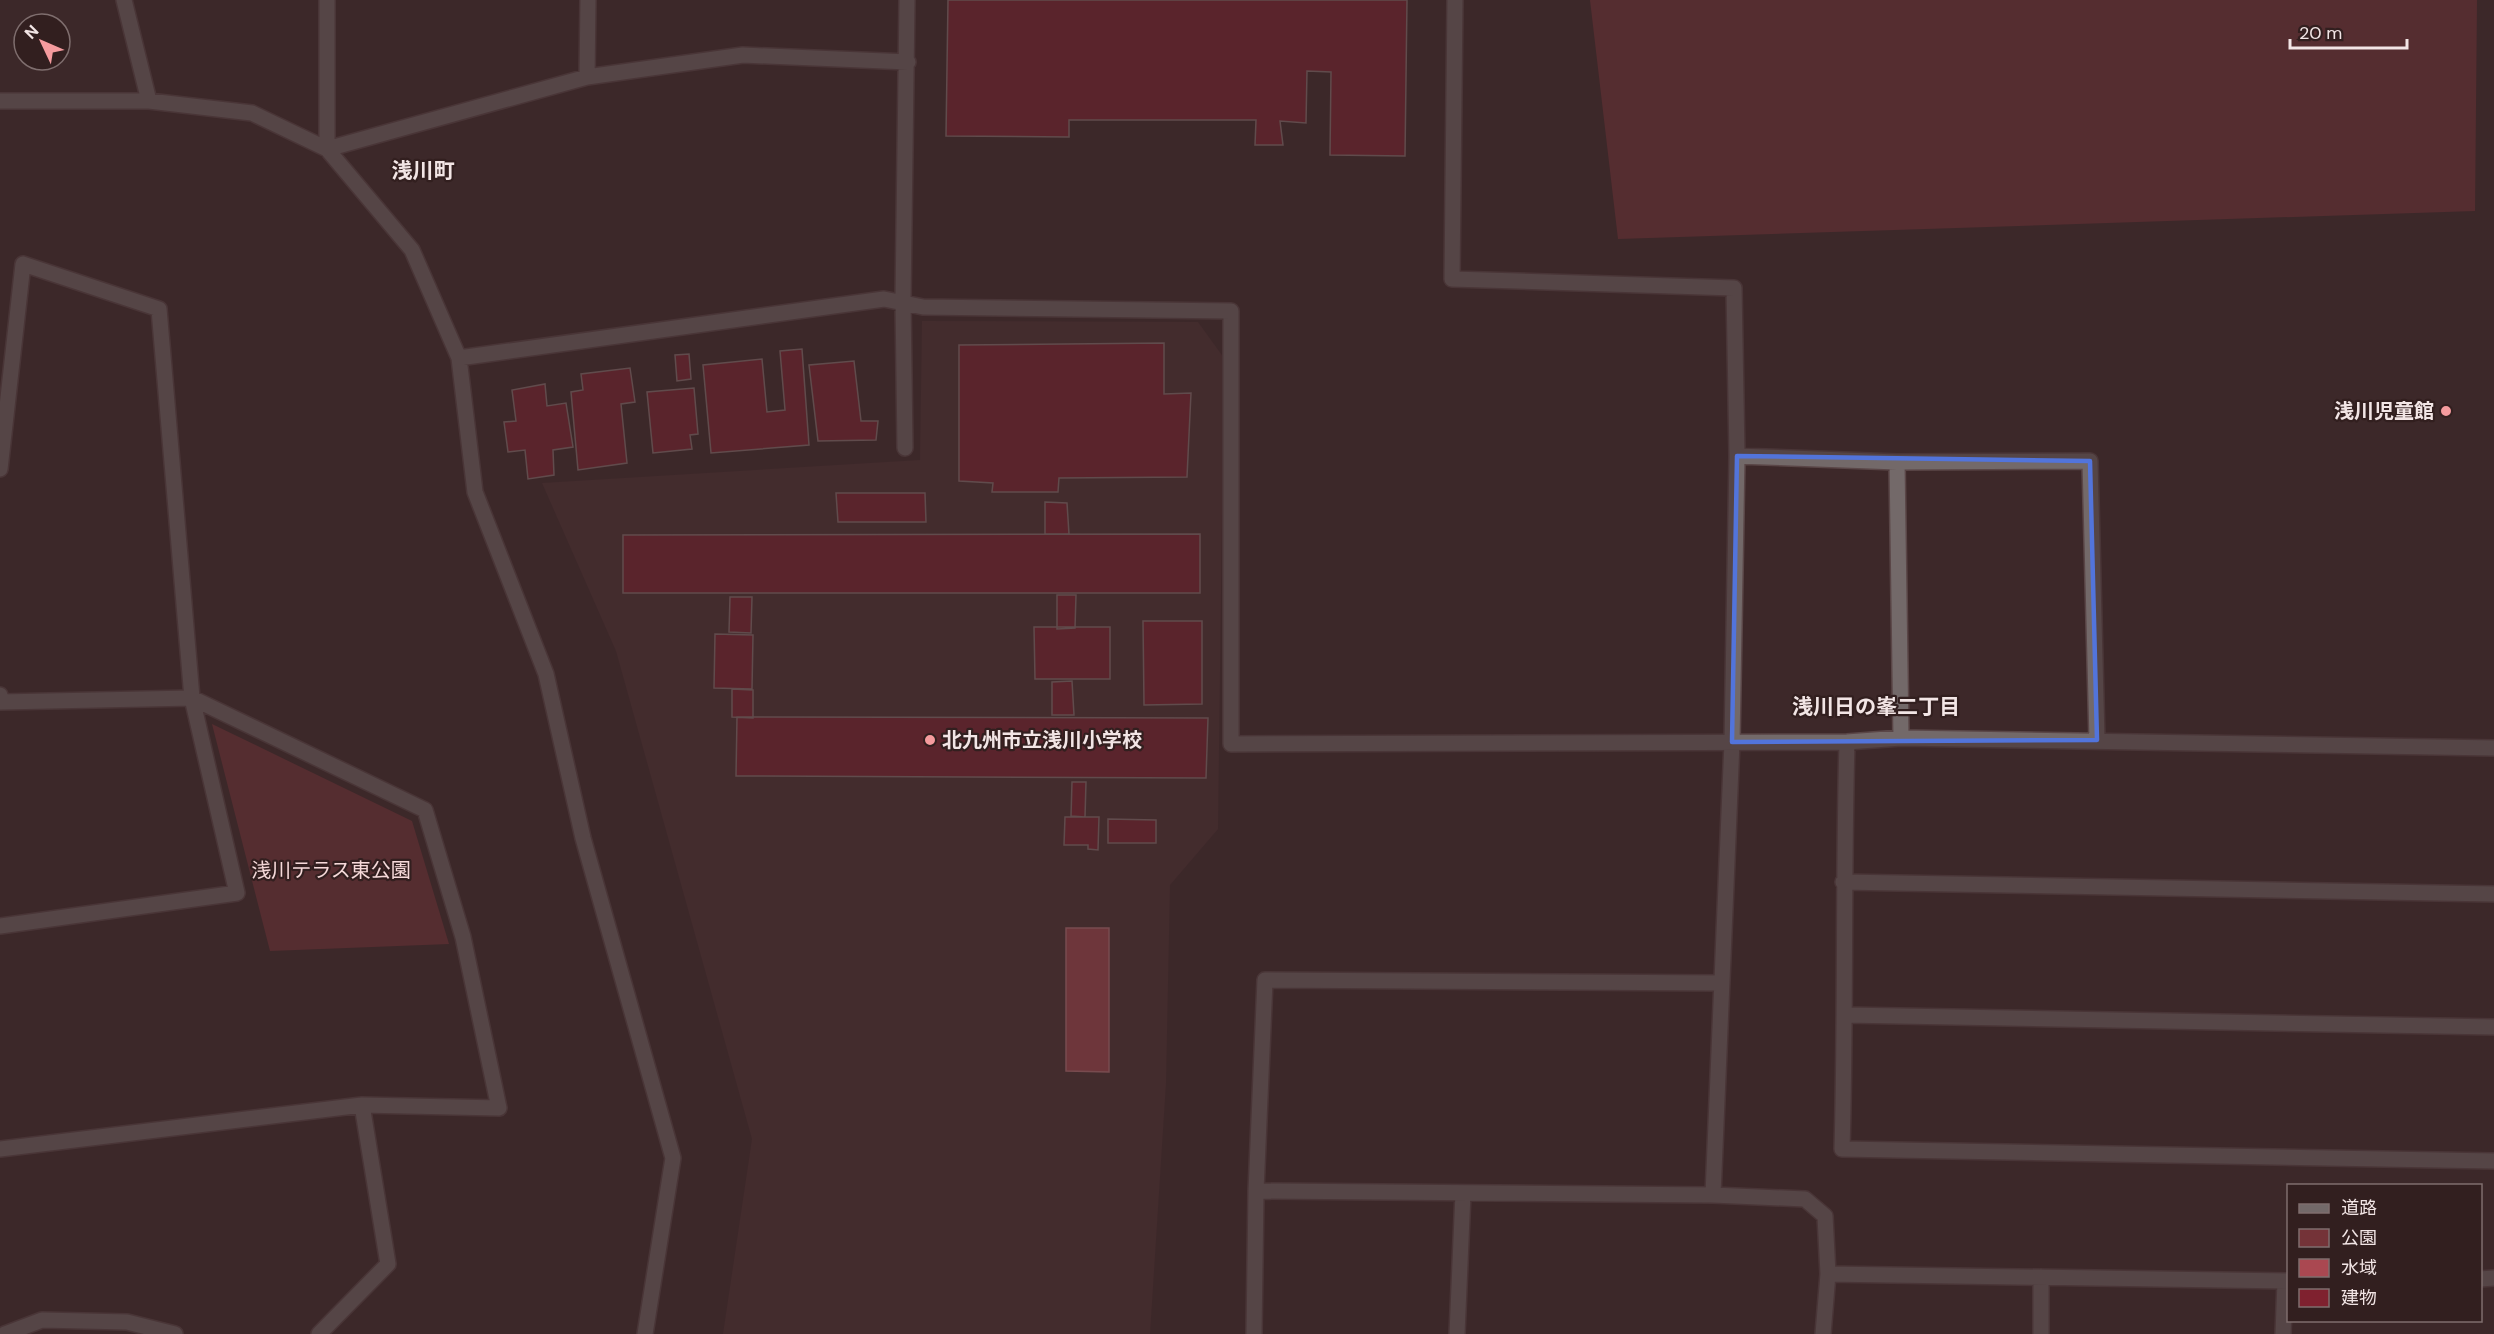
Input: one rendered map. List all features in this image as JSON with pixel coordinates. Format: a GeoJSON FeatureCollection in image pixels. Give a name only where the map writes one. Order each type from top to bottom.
{"type":"FeatureCollection","features":[{"type":"Feature","properties":{"kind":"street"},"geometry":{"type":"LineString","coordinates":[[124,0],[149,101]]}},
{"type":"Feature","properties":{"kind":"street"},"geometry":{"type":"LineString","coordinates":[[327,0],[327,149]]}},
{"type":"Feature","properties":{"kind":"street"},"geometry":{"type":"LineString","coordinates":[[587,77],[588,0]]}},
{"type":"Feature","properties":{"kind":"street"},"geometry":{"type":"LineString","coordinates":[[905,448],[903,301],[908,62],[907,0]]}},
{"type":"Feature","properties":{"kind":"street"},"geometry":{"type":"LineString","coordinates":[[1455,0],[1452,279],[1734,288],[1737,456],[1732,742],[1713,1194]]}},
{"type":"Feature","properties":{"kind":"street"},"geometry":{"type":"LineString","coordinates":[[327,149],[587,77],[743,55],[908,62]]}},
{"type":"Feature","properties":{"kind":"street"},"geometry":{"type":"LineString","coordinates":[[0,101],[149,101],[252,113],[327,149],[412,250],[459,358],[476,492],[546,674],[583,838],[673,1158],[645,1334]]}},
{"type":"Feature","properties":{"kind":"street"},"geometry":{"type":"LineString","coordinates":[[0,469],[23,264],[159,309],[192,698],[237,893],[0,926]]}},
{"type":"Feature","properties":{"kind":"street"},"geometry":{"type":"LineString","coordinates":[[459,358],[884,299],[903,301],[923,307],[1231,311],[1231,744],[1847,742],[1901,738],[2494,748]]}},
{"type":"Feature","properties":{"kind":"street"},"geometry":{"type":"LineString","coordinates":[[1737,456],[1897,462],[2090,461],[2097,740]]}},
{"type":"Feature","properties":{"kind":"street"},"geometry":{"type":"LineString","coordinates":[[1897,462],[1901,738]]}},
{"type":"Feature","properties":{"kind":"street"},"geometry":{"type":"LineString","coordinates":[[0,695],[1,702],[192,698],[425,810],[463,937],[499,1108],[362,1105],[0,1149]]}},
{"type":"Feature","properties":{"kind":"street"},"geometry":{"type":"LineString","coordinates":[[1847,742],[1843,882],[1846,1015],[1842,1149],[2494,1161]]}},
{"type":"Feature","properties":{"kind":"street"},"geometry":{"type":"LineString","coordinates":[[1843,882],[2494,894]]}},
{"type":"Feature","properties":{"kind":"street"},"geometry":{"type":"LineString","coordinates":[[1254,1334],[1256,1191],[1265,980],[1722,984]]}},
{"type":"Feature","properties":{"kind":"street"},"geometry":{"type":"LineString","coordinates":[[1846,1015],[2494,1027]]}},
{"type":"Feature","properties":{"kind":"street"},"geometry":{"type":"LineString","coordinates":[[319,1334],[388,1264],[362,1105]]}},
{"type":"Feature","properties":{"kind":"street"},"geometry":{"type":"LineString","coordinates":[[1256,1191],[1713,1194],[1806,1199],[1825,1216],[1828,1274],[1823,1334]]}},
{"type":"Feature","properties":{"kind":"street"},"geometry":{"type":"LineString","coordinates":[[1457,1334],[1462,1193]]}},
{"type":"Feature","properties":{"kind":"street"},"geometry":{"type":"LineString","coordinates":[[1828,1274],[2287,1281],[2283,1334]]}},
{"type":"Feature","properties":{"kind":"street"},"geometry":{"type":"LineString","coordinates":[[2041,1277],[2041,1334]]}},
{"type":"Feature","properties":{"kind":"street"},"geometry":{"type":"LineString","coordinates":[[5,1334],[42,1320],[127,1322],[175,1334]]}},
{"type":"Feature","properties":{"kind":"highlighted area"},"geometry":{"type":"Polygon","coordinates":[[[1737,456],[2090,461],[2097,740],[1732,742],[1737,456]]]}},
{"type":"Feature","properties":{"kind":"shaded area","name":"北九州市立浅川小学校"},"geometry":{"type":"Polygon","coordinates":[[[922,321],[1198,322],[1224,358],[1218,829],[1170,885],[1166,1083],[1150,1334],[723,1334],[752,1139],[616,651],[542,483],[920,460],[922,321]]]}},
{"type":"Feature","properties":{"kind":"green space"},"geometry":{"type":"Polygon","coordinates":[[[1590,0],[2477,0],[2475,211],[1618,239],[1590,0]]]}},
{"type":"Feature","properties":{"kind":"green space","name":"浅川テラス東公園"},"geometry":{"type":"Polygon","coordinates":[[[212,724],[412,821],[449,944],[270,951],[212,724]]]}},
{"type":"Feature","properties":{"kind":"water"},"geometry":{"type":"Polygon","coordinates":[[[1066,928],[1109,928],[1109,1072],[1066,1071],[1066,928]]]}},
{"type":"Feature","properties":{"kind":"building"},"geometry":{"type":"Polygon","coordinates":[[[948,0],[1407,0],[1405,156],[1330,155],[1331,72],[1307,71],[1306,123],[1280,121],[1283,145],[1255,145],[1256,120],[1069,120],[1069,137],[946,136],[948,0]]]}},
{"type":"Feature","properties":{"kind":"building"},"geometry":{"type":"Polygon","coordinates":[[[1164,343],[1164,394],[1191,393],[1187,477],[1059,478],[1058,492],[992,492],[993,483],[959,481],[959,345],[1164,343]]]}},
{"type":"Feature","properties":{"kind":"building"},"geometry":{"type":"Polygon","coordinates":[[[802,349],[809,445],[711,453],[703,365],[762,359],[767,412],[785,410],[780,351],[802,349]]]}},
{"type":"Feature","properties":{"kind":"building"},"geometry":{"type":"Polygon","coordinates":[[[689,354],[691,379],[677,381],[675,355],[689,354]]]}},
{"type":"Feature","properties":{"kind":"building"},"geometry":{"type":"Polygon","coordinates":[[[854,361],[861,421],[878,421],[876,440],[818,441],[809,365],[854,361]]]}},
{"type":"Feature","properties":{"kind":"building"},"geometry":{"type":"Polygon","coordinates":[[[630,368],[635,402],[621,404],[627,463],[578,470],[571,392],[583,390],[581,374],[630,368]]]}},
{"type":"Feature","properties":{"kind":"building"},"geometry":{"type":"Polygon","coordinates":[[[545,384],[547,406],[566,403],[573,447],[553,450],[554,475],[528,479],[525,450],[508,452],[504,422],[516,421],[512,390],[545,384]]]}},
{"type":"Feature","properties":{"kind":"building"},"geometry":{"type":"Polygon","coordinates":[[[694,388],[698,434],[690,435],[692,449],[653,453],[647,392],[694,388]]]}},
{"type":"Feature","properties":{"kind":"building"},"geometry":{"type":"Polygon","coordinates":[[[836,493],[925,493],[926,522],[838,522],[836,493]]]}},
{"type":"Feature","properties":{"kind":"building"},"geometry":{"type":"Polygon","coordinates":[[[1045,502],[1067,503],[1069,534],[1045,534],[1045,502]]]}},
{"type":"Feature","properties":{"kind":"building"},"geometry":{"type":"Polygon","coordinates":[[[1200,534],[1200,593],[623,593],[623,535],[1200,534]]]}},
{"type":"Feature","properties":{"kind":"building"},"geometry":{"type":"Polygon","coordinates":[[[1057,595],[1076,595],[1075,628],[1057,629],[1057,595]]]}},
{"type":"Feature","properties":{"kind":"building"},"geometry":{"type":"Polygon","coordinates":[[[730,597],[752,597],[751,633],[729,632],[730,597]]]}},
{"type":"Feature","properties":{"kind":"building"},"geometry":{"type":"Polygon","coordinates":[[[1143,621],[1202,621],[1202,704],[1144,705],[1143,621]]]}},
{"type":"Feature","properties":{"kind":"building"},"geometry":{"type":"Polygon","coordinates":[[[1034,627],[1110,627],[1110,679],[1035,679],[1034,627]]]}},
{"type":"Feature","properties":{"kind":"building"},"geometry":{"type":"Polygon","coordinates":[[[715,634],[753,635],[752,689],[714,688],[715,634]]]}},
{"type":"Feature","properties":{"kind":"building"},"geometry":{"type":"Polygon","coordinates":[[[1072,681],[1074,715],[1052,715],[1052,682],[1072,681]]]}},
{"type":"Feature","properties":{"kind":"building"},"geometry":{"type":"Polygon","coordinates":[[[732,689],[753,690],[753,718],[732,717],[732,689]]]}},
{"type":"Feature","properties":{"kind":"building"},"geometry":{"type":"Polygon","coordinates":[[[737,717],[1208,718],[1206,778],[736,776],[737,717]]]}},
{"type":"Feature","properties":{"kind":"building"},"geometry":{"type":"Polygon","coordinates":[[[1072,782],[1086,782],[1085,817],[1071,816],[1072,782]]]}},
{"type":"Feature","properties":{"kind":"building"},"geometry":{"type":"Polygon","coordinates":[[[1065,817],[1099,817],[1098,850],[1088,849],[1088,845],[1064,845],[1065,817]]]}},
{"type":"Feature","properties":{"kind":"building"},"geometry":{"type":"Polygon","coordinates":[[[1108,819],[1156,820],[1156,843],[1108,843],[1108,819]]]}},
{"type":"Feature","properties":{"kind":"place","name":"浅川児童館"},"geometry":{"type":"Point","coordinates":[2446,411]}},
{"type":"Feature","properties":{"kind":"place","name":"北九州市立浅川小学校"},"geometry":{"type":"Point","coordinates":[930,740]}},
{"type":"Feature","properties":{"kind":"district","name":"浅川町"},"geometry":{"type":"Point","coordinates":[423,171]}},
{"type":"Feature","properties":{"kind":"district","name":"浅川日の峯二丁目"},"geometry":{"type":"Point","coordinates":[1876,707]}}]}
